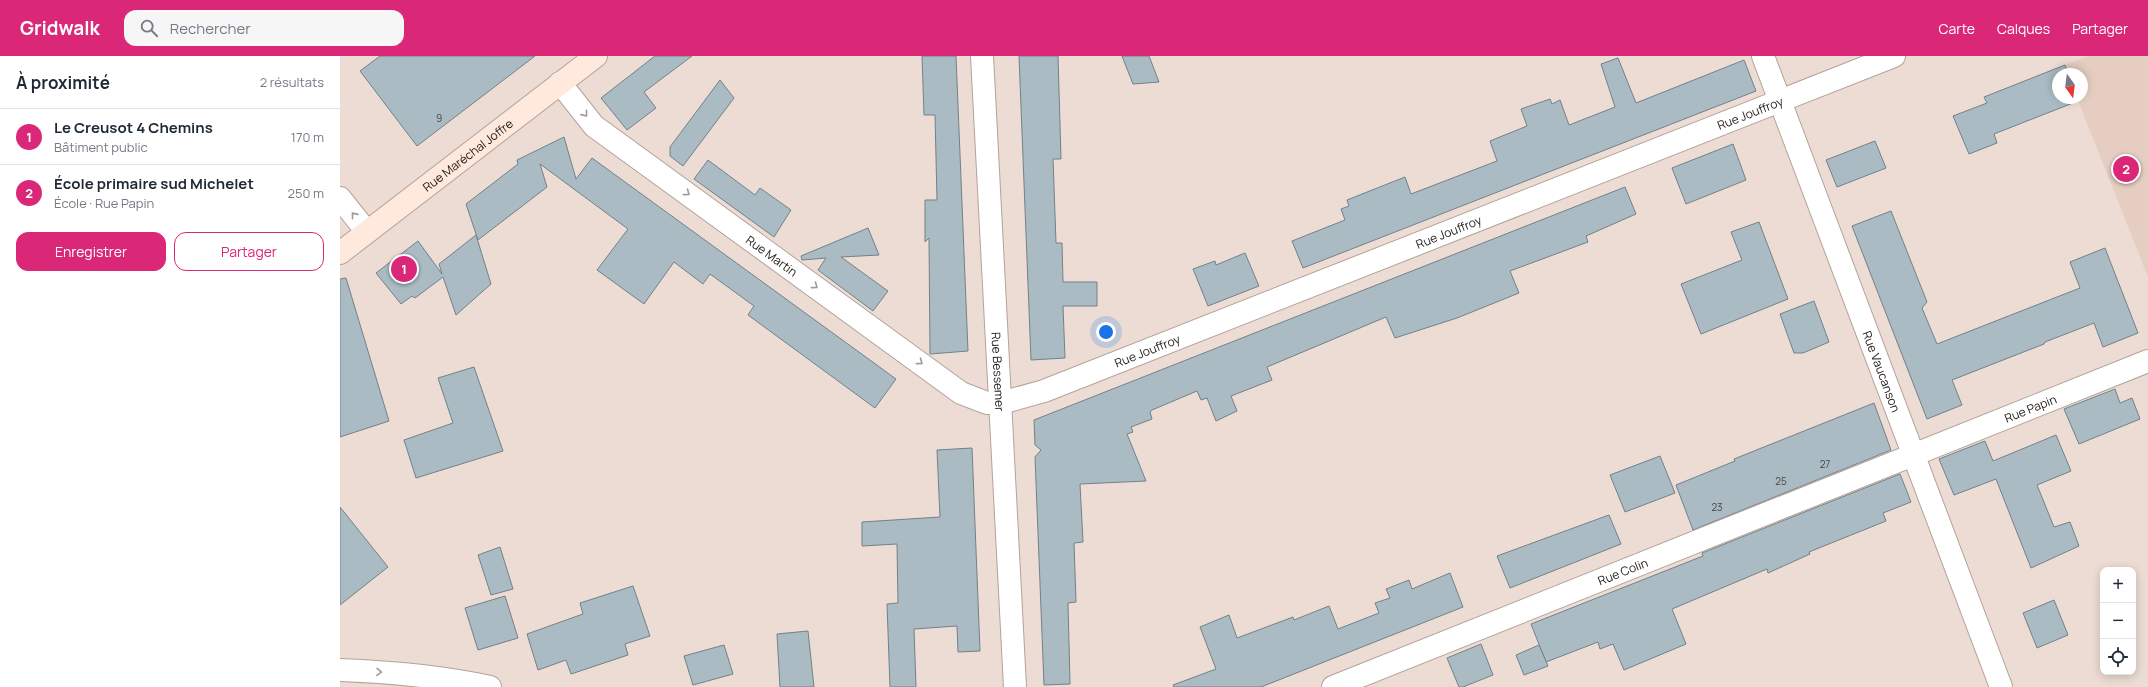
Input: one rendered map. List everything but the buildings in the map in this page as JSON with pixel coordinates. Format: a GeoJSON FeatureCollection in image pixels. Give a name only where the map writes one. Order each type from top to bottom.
{"type":"FeatureCollection","features":[{"type":"Feature","properties":{"kind":"main road","name":"Rue Maréchal Joffre"},"geometry":{"type":"LineString","coordinates":[[340,253],[596,56]]}},
{"type":"Feature","properties":{"kind":"street","name":"Rue Bessemer"},"geometry":{"type":"LineString","coordinates":[[982,56],[1015,687]]}},
{"type":"Feature","properties":{"kind":"street","name":"Rue Vaucanson"},"geometry":{"type":"LineString","coordinates":[[1763,56],[2001,687]]}},
{"type":"Feature","properties":{"kind":"street","name":"Rue Jouffroy"},"geometry":{"type":"LineString","coordinates":[[1001,403],[1044,391],[1894,56]]}},
{"type":"Feature","properties":{"kind":"street","name":"Rue Martin"},"geometry":{"type":"LineString","coordinates":[[560,83],[594,126],[961,393],[987,403],[1001,403]]}},
{"type":"Feature","properties":{"kind":"street"},"geometry":{"type":"LineString","coordinates":[[340,198],[367,232]]}},
{"type":"Feature","properties":{"kind":"street","name":"Rue Papin"},"geometry":{"type":"LineString","coordinates":[[1914,456],[2148,361]]}},
{"type":"Feature","properties":{"kind":"street","name":"Rue Colin"},"geometry":{"type":"LineString","coordinates":[[1333,687],[1914,456]]}},
{"type":"Feature","properties":{"kind":"street"},"geometry":{"type":"LineString","coordinates":[[340,670],[404,673],[458,680],[490,687]]}},
{"type":"Feature","properties":{"kind":"shaded area"},"geometry":{"type":"Polygon","coordinates":[[[2088,56],[2148,56],[2148,277],[2079,104],[2088,104],[2088,68],[2066,68],[2065,65],[2088,56]]]}},
{"type":"Feature","properties":{"kind":"place","name":"École primaire sud Michelet"},"geometry":{"type":"Point","coordinates":[2126,169]}},
{"type":"Feature","properties":{"kind":"place","name":"Le Creusot 4 Chemins"},"geometry":{"type":"Point","coordinates":[404,269]}}]}
